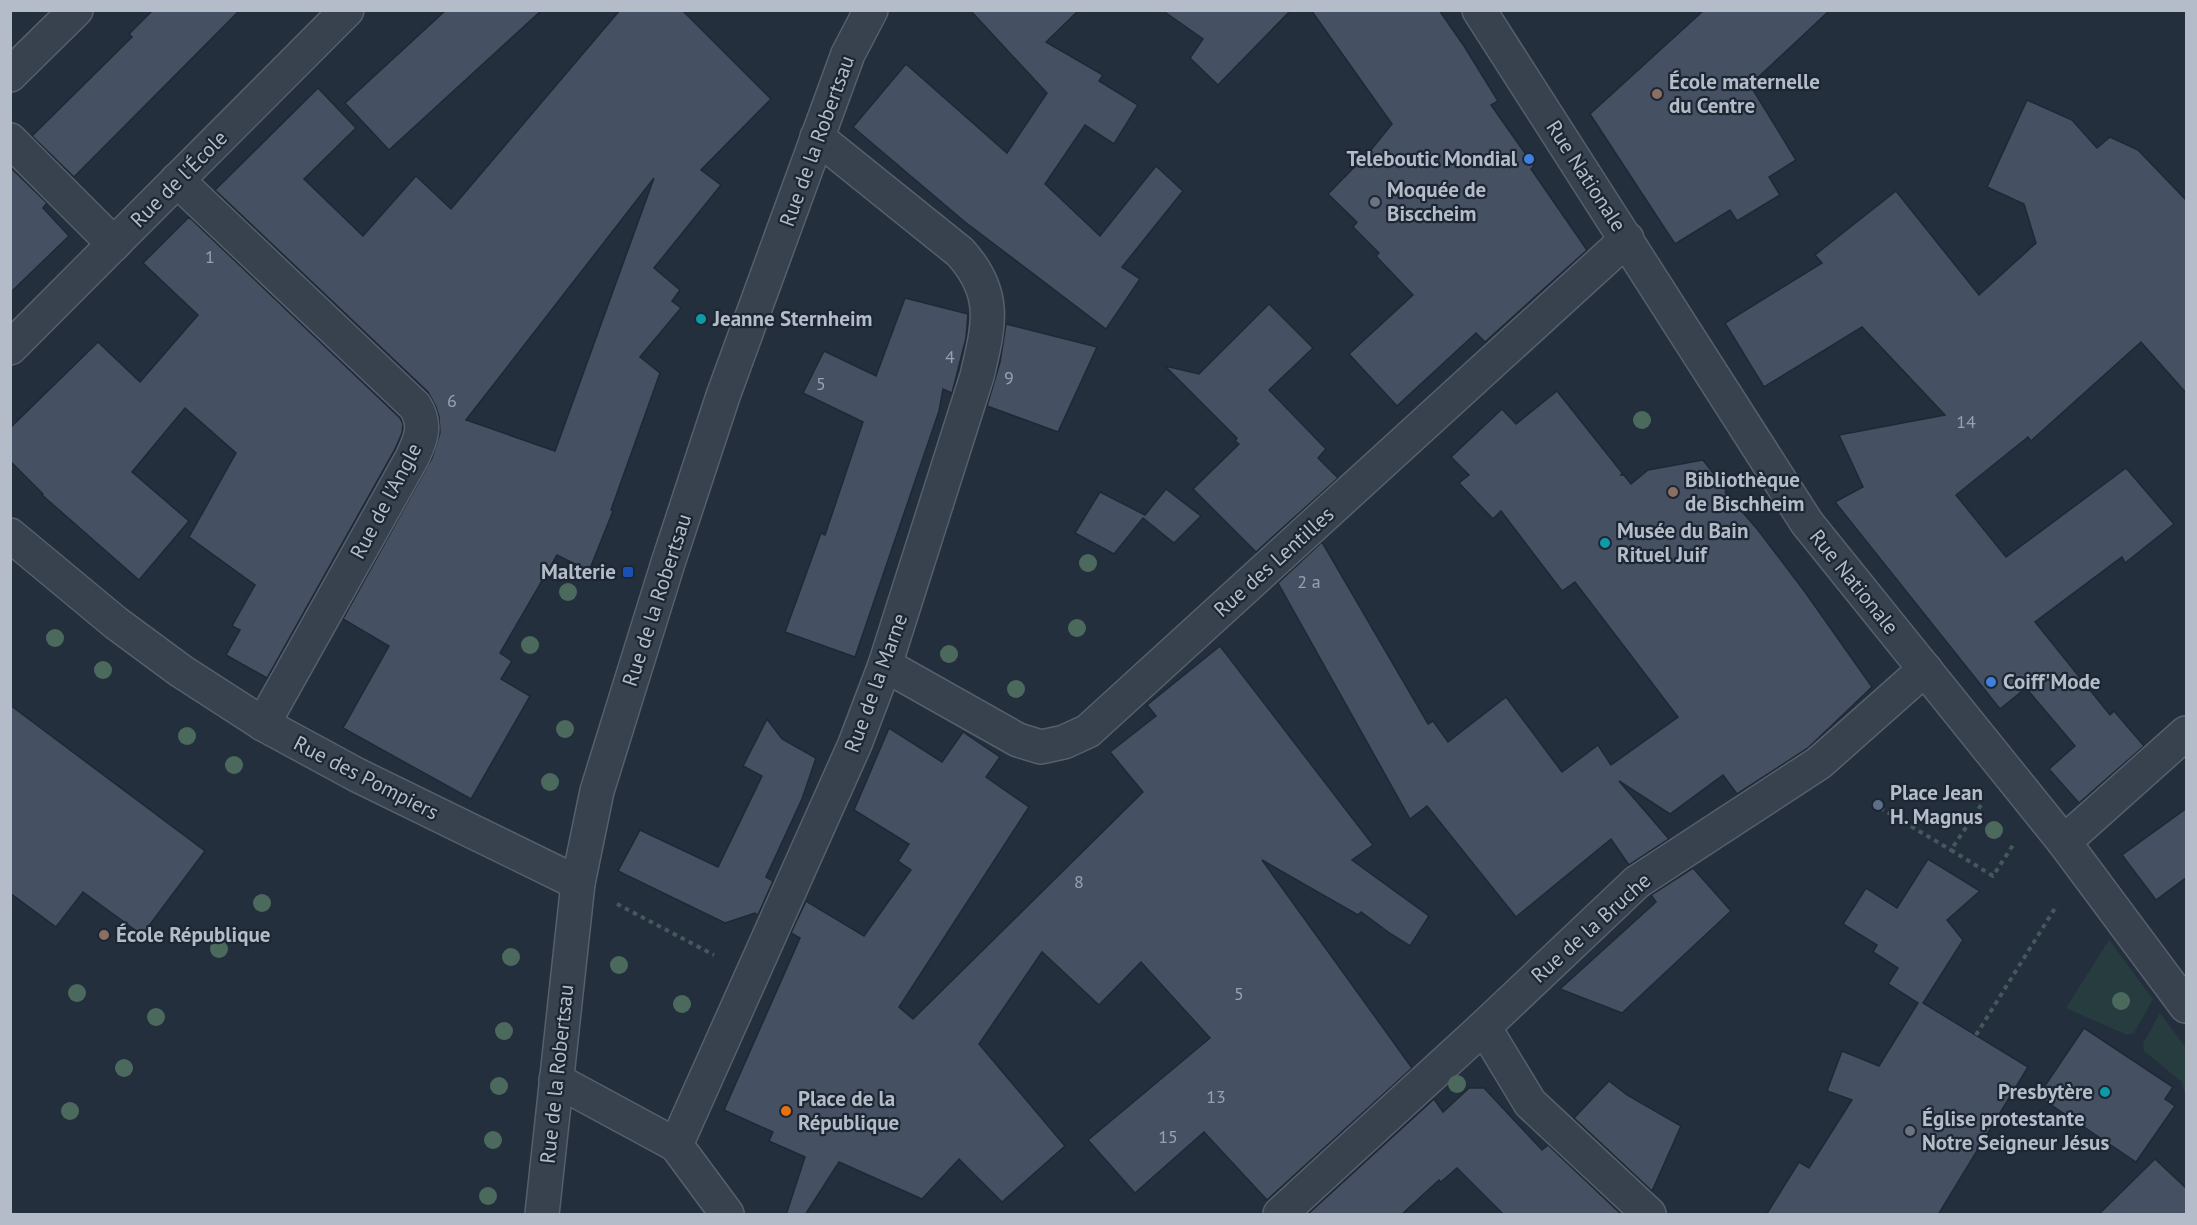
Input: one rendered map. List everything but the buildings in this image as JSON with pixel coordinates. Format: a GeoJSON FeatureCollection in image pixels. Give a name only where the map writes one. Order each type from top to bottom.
{"type":"FeatureCollection","features":[{"type":"Feature","properties":{"kind":"street"},"geometry":{"type":"LineString","coordinates":[[10,75],[76,10]]}},
{"type":"Feature","properties":{"kind":"street","name":"Rue de l'École"},"geometry":{"type":"LineString","coordinates":[[10,348],[347,10]]}},
{"type":"Feature","properties":{"kind":"street","name":"Rue de la Robertsau"},"geometry":{"type":"LineString","coordinates":[[542,1215],[578,883],[597,791],[723,396],[848,54],[871,10]]}},
{"type":"Feature","properties":{"kind":"street","name":"Rue Nationale"},"geometry":{"type":"LineString","coordinates":[[1479,10],[1807,523],[2073,854],[2187,1006]]}},
{"type":"Feature","properties":{"kind":"street","name":"Rue de la Marne"},"geometry":{"type":"LineString","coordinates":[[676,1145],[855,744],[885,665],[977,376],[986,340],[988,315],[985,293],[975,269],[960,252],[818,137]]}},
{"type":"Feature","properties":{"kind":"street"},"geometry":{"type":"LineString","coordinates":[[10,140],[114,244]]}},
{"type":"Feature","properties":{"kind":"street","name":"Rue de l'Angle"},"geometry":{"type":"LineString","coordinates":[[177,180],[415,406],[422,418],[420,439],[412,458],[263,724]]}},
{"type":"Feature","properties":{"kind":"street","name":"Rue des Lentilles"},"geometry":{"type":"LineString","coordinates":[[885,665],[1018,740],[1041,747],[1065,742],[1088,730],[1627,240]]}},
{"type":"Feature","properties":{"kind":"street","name":"Rue des Pompiers"},"geometry":{"type":"LineString","coordinates":[[10,535],[116,622],[181,670],[263,724],[357,775],[578,883]]}},
{"type":"Feature","properties":{"kind":"street","name":"Rue de la Bruche"},"geometry":{"type":"LineString","coordinates":[[1280,1215],[1637,882],[1820,763],[1925,669]]}},
{"type":"Feature","properties":{"kind":"street"},"geometry":{"type":"LineString","coordinates":[[2073,854],[2187,732]]}},
{"type":"Feature","properties":{"kind":"street"},"geometry":{"type":"LineString","coordinates":[[1484,1026],[1530,1103],[1649,1215]]}},
{"type":"Feature","properties":{"kind":"street"},"geometry":{"type":"LineString","coordinates":[[556,1080],[676,1145],[727,1215]]}},
{"type":"Feature","properties":{"kind":"path"},"geometry":{"type":"LineString","coordinates":[[1951,850],[2004,770]]}},
{"type":"Feature","properties":{"kind":"path"},"geometry":{"type":"LineString","coordinates":[[1880,808],[1993,876],[2036,809]]}},
{"type":"Feature","properties":{"kind":"path"},"geometry":{"type":"LineString","coordinates":[[1976,1035],[2073,854]]}},
{"type":"Feature","properties":{"kind":"path"},"geometry":{"type":"LineString","coordinates":[[578,883],[751,975]]}},
{"type":"Feature","properties":{"kind":"green space"},"geometry":{"type":"Polygon","coordinates":[[[2109,940],[2153,999],[2134,1033],[2127,1035],[2066,1008],[2109,940]]]}},
{"type":"Feature","properties":{"kind":"green space"},"geometry":{"type":"Polygon","coordinates":[[[2160,1013],[2186,1048],[2186,1098],[2182,1082],[2144,1051],[2143,1044],[2160,1013]]]}},
{"type":"Feature","properties":{"kind":"place","name":"École maternelle du Centre"},"geometry":{"type":"Point","coordinates":[1657,94]}},
{"type":"Feature","properties":{"kind":"place","name":"Teleboutic Mondial"},"geometry":{"type":"Point","coordinates":[1529,159]}},
{"type":"Feature","properties":{"kind":"place","name":"Moquée de Bisccheim"},"geometry":{"type":"Point","coordinates":[1375,202]}},
{"type":"Feature","properties":{"kind":"place","name":"Jeanne Sternheim"},"geometry":{"type":"Point","coordinates":[701,319]}},
{"type":"Feature","properties":{"kind":"place","name":"Bibliothèque de Bischheim"},"geometry":{"type":"Point","coordinates":[1673,492]}},
{"type":"Feature","properties":{"kind":"place","name":"Musée du Bain Rituel Juif"},"geometry":{"type":"Point","coordinates":[1605,543]}},
{"type":"Feature","properties":{"kind":"place","name":"Malterie"},"geometry":{"type":"Point","coordinates":[628,572]}},
{"type":"Feature","properties":{"kind":"place","name":"Coiff'Mode"},"geometry":{"type":"Point","coordinates":[1991,682]}},
{"type":"Feature","properties":{"kind":"place","name":"Place Jean H. Magnus"},"geometry":{"type":"Point","coordinates":[1878,805]}},
{"type":"Feature","properties":{"kind":"place","name":"École République"},"geometry":{"type":"Point","coordinates":[104,935]}},
{"type":"Feature","properties":{"kind":"place","name":"Presbytère"},"geometry":{"type":"Point","coordinates":[2105,1092]}},
{"type":"Feature","properties":{"kind":"place","name":"Place de la République"},"geometry":{"type":"Point","coordinates":[786,1111]}},
{"type":"Feature","properties":{"kind":"place","name":"Église protestante Notre Seigneur Jésus"},"geometry":{"type":"Point","coordinates":[1910,1131]}}]}
